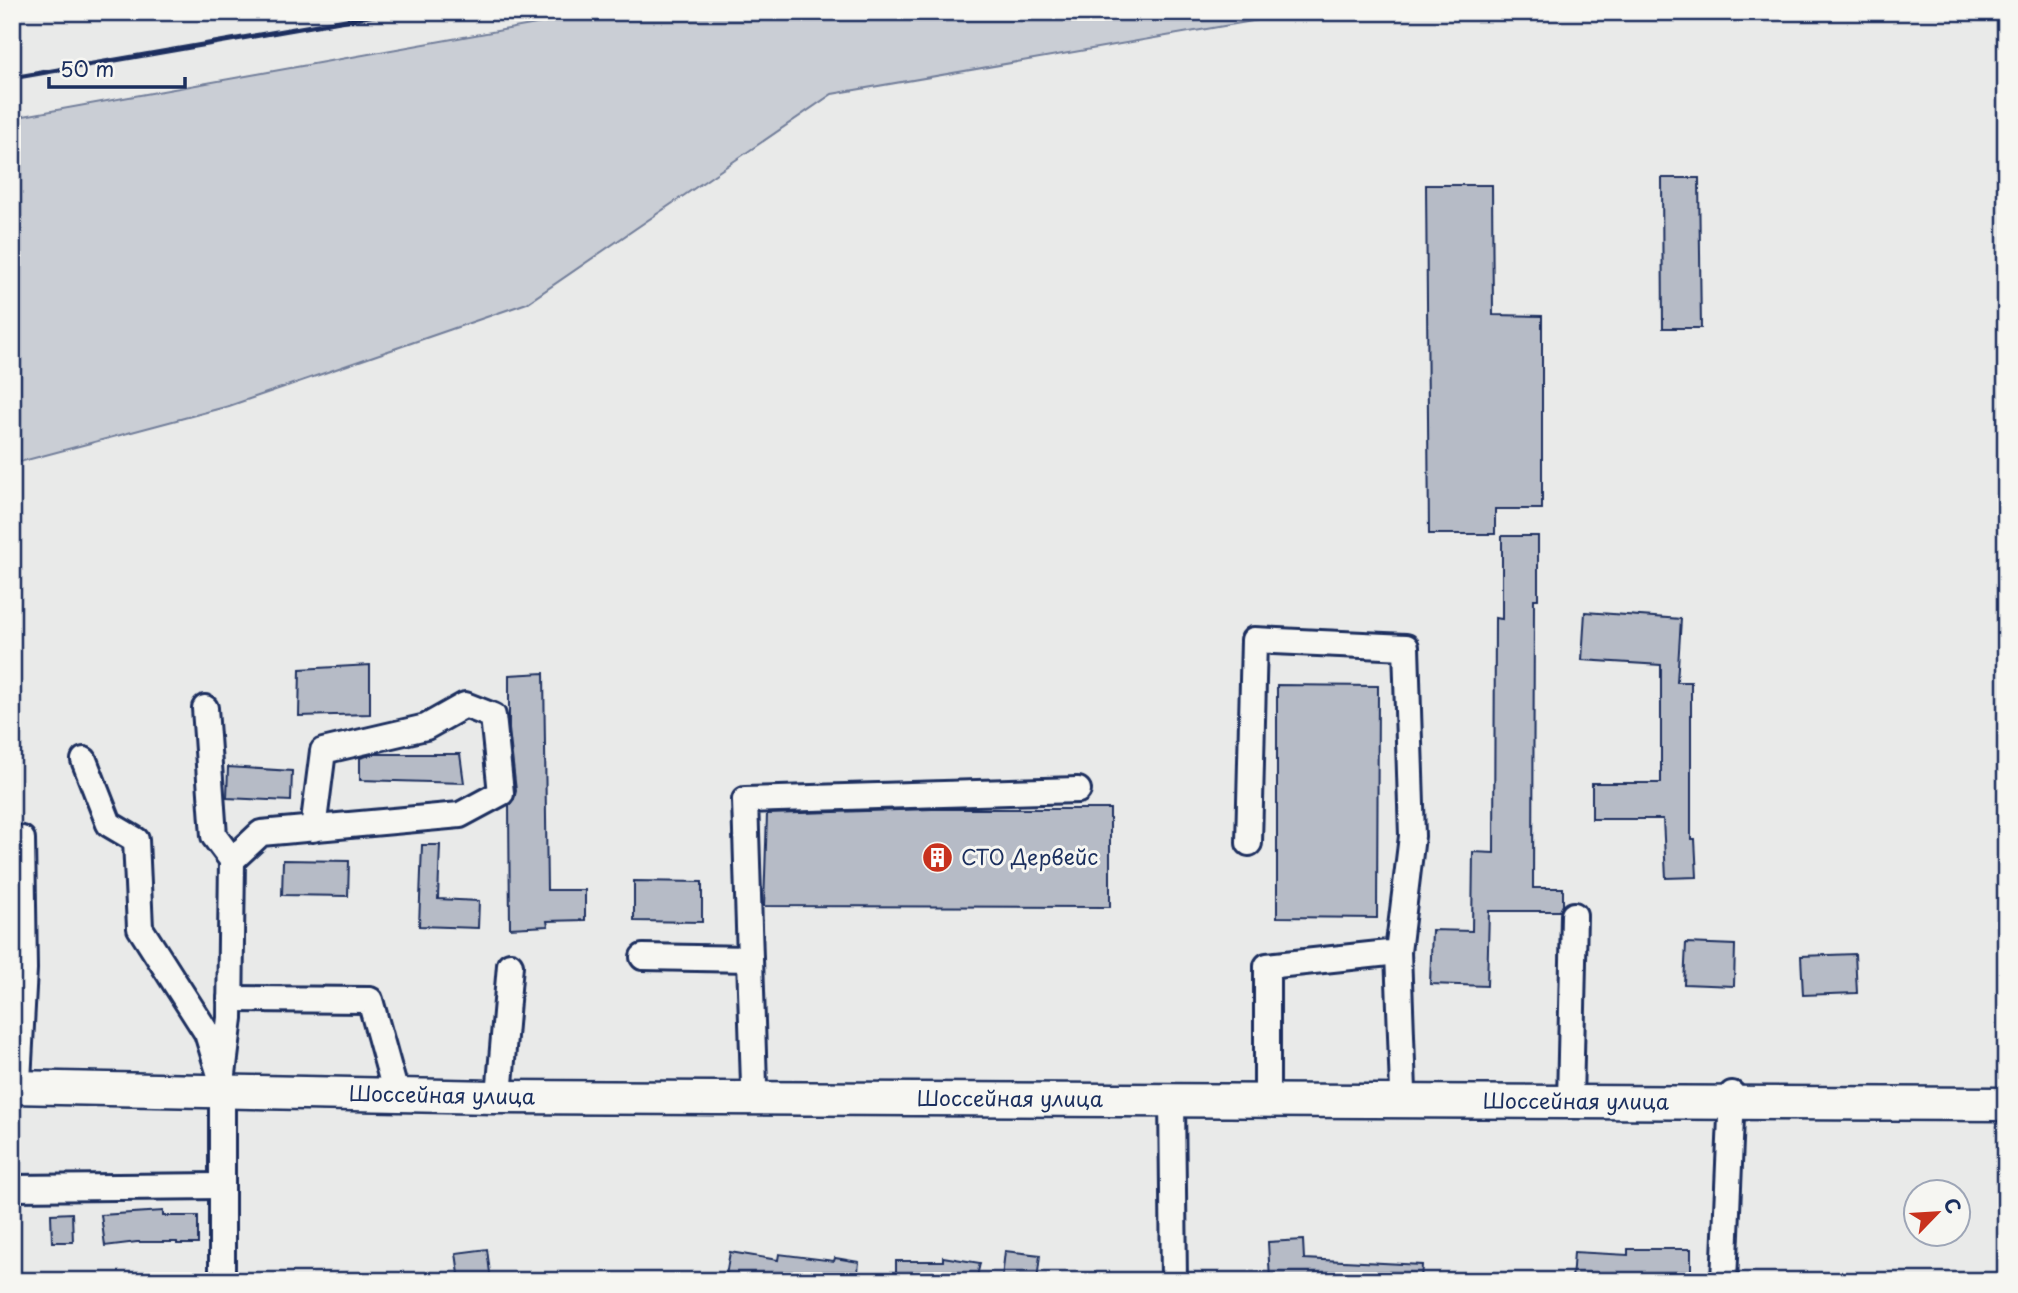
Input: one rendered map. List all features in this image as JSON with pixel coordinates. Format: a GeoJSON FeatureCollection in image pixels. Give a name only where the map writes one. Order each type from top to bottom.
{"type":"FeatureCollection","features":[{"type":"Feature","properties":{"kind":"main road","name":"Шоссейная улица"},"geometry":{"type":"LineString","coordinates":[[14,1083],[222,1086],[493,1097],[1172,1100],[2006,1096]]}},
{"type":"Feature","properties":{"kind":"main road","name":"Шоссейная улица"},"geometry":{"type":"LineString","coordinates":[[222,1086],[393,1083],[754,1085],[1403,1091],[1570,1097]]}},
{"type":"Feature","properties":{"kind":"main road","name":"Шоссейная улица"},"geometry":{"type":"LineString","coordinates":[[1732,1098],[2006,1104]]}},
{"type":"Feature","properties":{"kind":"street"},"geometry":{"type":"LineString","coordinates":[[1249,843],[1254,640],[1406,647],[1412,836],[1398,952],[1403,1091]]}},
{"type":"Feature","properties":{"kind":"street"},"geometry":{"type":"LineString","coordinates":[[232,860],[261,833],[460,815],[501,793],[493,716],[465,705],[426,727],[323,751],[313,828]]}},
{"type":"Feature","properties":{"kind":"street"},"geometry":{"type":"LineString","coordinates":[[205,708],[214,836],[232,860],[230,999],[222,1086],[222,1281]]}},
{"type":"Feature","properties":{"kind":"street"},"geometry":{"type":"LineString","coordinates":[[84,760],[109,824],[136,840],[140,928],[206,1033],[222,1086]]}},
{"type":"Feature","properties":{"kind":"street"},"geometry":{"type":"LineString","coordinates":[[754,1085],[745,800],[1079,790]]}},
{"type":"Feature","properties":{"kind":"street"},"geometry":{"type":"LineString","coordinates":[[12,838],[22,839],[14,1083]]}},
{"type":"Feature","properties":{"kind":"street"},"geometry":{"type":"LineString","coordinates":[[1570,1097],[1574,915]]}},
{"type":"Feature","properties":{"kind":"street"},"geometry":{"type":"LineString","coordinates":[[1267,1090],[1267,966],[1398,952]]}},
{"type":"Feature","properties":{"kind":"street"},"geometry":{"type":"LineString","coordinates":[[643,957],[750,960]]}},
{"type":"Feature","properties":{"kind":"street"},"geometry":{"type":"LineString","coordinates":[[500,1084],[510,965]]}},
{"type":"Feature","properties":{"kind":"street"},"geometry":{"type":"LineString","coordinates":[[230,999],[370,1000],[393,1083]]}},
{"type":"Feature","properties":{"kind":"street"},"geometry":{"type":"LineString","coordinates":[[1724,1281],[1732,1098]]}},
{"type":"Feature","properties":{"kind":"street"},"geometry":{"type":"LineString","coordinates":[[1172,1100],[1174,1281]]}},
{"type":"Feature","properties":{"kind":"street"},"geometry":{"type":"LineString","coordinates":[[12,1188],[222,1186]]}},
{"type":"Feature","properties":{"kind":"shaded area"},"geometry":{"type":"Polygon","coordinates":[[[603,12],[1305,12],[832,94],[527,303],[229,406],[12,464],[12,118],[603,12]]]}},
{"type":"Feature","properties":{"kind":"building"},"geometry":{"type":"Polygon","coordinates":[[[1662,178],[1699,178],[1701,328],[1663,328],[1662,178]]]}},
{"type":"Feature","properties":{"kind":"building"},"geometry":{"type":"Polygon","coordinates":[[[1426,185],[1492,185],[1493,315],[1542,316],[1542,509],[1495,509],[1495,534],[1429,534],[1426,185]]]}},
{"type":"Feature","properties":{"kind":"building"},"geometry":{"type":"Polygon","coordinates":[[[1502,536],[1538,536],[1538,599],[1534,599],[1533,888],[1563,888],[1563,905],[1560,911],[1489,911],[1487,986],[1430,984],[1432,930],[1472,931],[1473,852],[1494,853],[1495,618],[1502,619],[1502,536]]]}},
{"type":"Feature","properties":{"kind":"building"},"geometry":{"type":"Polygon","coordinates":[[[1585,612],[1681,619],[1677,682],[1691,682],[1691,839],[1695,839],[1697,877],[1666,878],[1663,819],[1592,819],[1592,783],[1661,783],[1661,665],[1582,660],[1585,612]]]}},
{"type":"Feature","properties":{"kind":"building"},"geometry":{"type":"Polygon","coordinates":[[[370,665],[370,714],[299,716],[300,669],[370,665]]]}},
{"type":"Feature","properties":{"kind":"building"},"geometry":{"type":"Polygon","coordinates":[[[544,673],[547,890],[585,890],[585,920],[547,921],[548,926],[510,928],[509,805],[516,791],[509,729],[509,675],[544,673]]]}},
{"type":"Feature","properties":{"kind":"building"},"geometry":{"type":"Polygon","coordinates":[[[1277,685],[1378,686],[1377,918],[1277,917],[1277,685]]]}},
{"type":"Feature","properties":{"kind":"building"},"geometry":{"type":"Polygon","coordinates":[[[374,754],[460,754],[464,783],[360,780],[360,758],[374,754]]]}},
{"type":"Feature","properties":{"kind":"building"},"geometry":{"type":"Polygon","coordinates":[[[228,767],[292,771],[291,801],[227,798],[228,767]]]}},
{"type":"Feature","properties":{"kind":"building","name":"СТО Дервейс"},"geometry":{"type":"Polygon","coordinates":[[[932,809],[1110,809],[1110,907],[764,906],[767,814],[932,809]]]}},
{"type":"Feature","properties":{"kind":"building"},"geometry":{"type":"Polygon","coordinates":[[[422,845],[440,845],[438,899],[479,901],[478,928],[419,926],[422,845]]]}},
{"type":"Feature","properties":{"kind":"building"},"geometry":{"type":"Polygon","coordinates":[[[283,860],[349,861],[348,896],[282,895],[283,860]]]}},
{"type":"Feature","properties":{"kind":"building"},"geometry":{"type":"Polygon","coordinates":[[[634,881],[702,882],[702,922],[634,921],[634,881]]]}},
{"type":"Feature","properties":{"kind":"building"},"geometry":{"type":"Polygon","coordinates":[[[1686,943],[1735,945],[1734,986],[1684,984],[1686,943]]]}},
{"type":"Feature","properties":{"kind":"building"},"geometry":{"type":"Polygon","coordinates":[[[1855,954],[1857,993],[1803,995],[1801,956],[1855,954]]]}},
{"type":"Feature","properties":{"kind":"building"},"geometry":{"type":"Polygon","coordinates":[[[163,1211],[163,1216],[198,1216],[198,1244],[137,1242],[105,1246],[101,1215],[163,1211]]]}},
{"type":"Feature","properties":{"kind":"building"},"geometry":{"type":"Polygon","coordinates":[[[72,1213],[73,1242],[52,1242],[51,1214],[72,1213]]]}},
{"type":"Feature","properties":{"kind":"building"},"geometry":{"type":"Polygon","coordinates":[[[1303,1240],[1304,1259],[1422,1265],[1421,1281],[1270,1281],[1268,1242],[1303,1240]]]}},
{"type":"Feature","properties":{"kind":"building"},"geometry":{"type":"Polygon","coordinates":[[[487,1249],[491,1281],[460,1281],[456,1253],[487,1249]]]}},
{"type":"Feature","properties":{"kind":"building"},"geometry":{"type":"Polygon","coordinates":[[[1628,1249],[1691,1249],[1691,1281],[1572,1281],[1574,1252],[1628,1255],[1628,1249]]]}},
{"type":"Feature","properties":{"kind":"building"},"geometry":{"type":"Polygon","coordinates":[[[1005,1251],[1040,1255],[1037,1281],[1002,1278],[1005,1251]]]}},
{"type":"Feature","properties":{"kind":"building"},"geometry":{"type":"Polygon","coordinates":[[[730,1252],[778,1260],[779,1254],[859,1262],[857,1281],[725,1281],[730,1252]]]}},
{"type":"Feature","properties":{"kind":"building"},"geometry":{"type":"Polygon","coordinates":[[[943,1257],[980,1263],[976,1281],[896,1281],[896,1261],[943,1261],[943,1257]]]}},
{"type":"Feature","properties":{"kind":"railway"},"geometry":{"type":"LineString","coordinates":[[12,78],[392,12]]}},
{"type":"Feature","properties":{"kind":"place","name":"СТО Дервейс"},"geometry":{"type":"Point","coordinates":[938,858]}}]}
